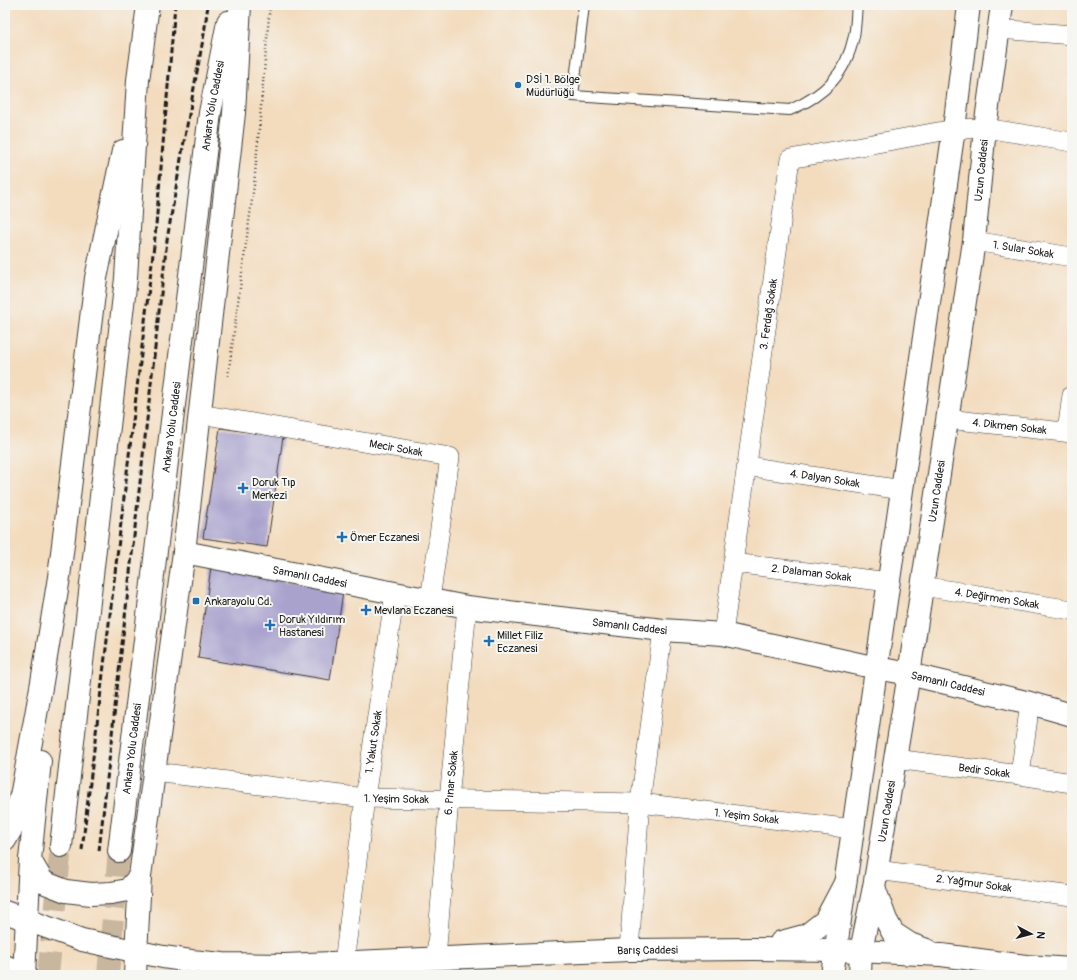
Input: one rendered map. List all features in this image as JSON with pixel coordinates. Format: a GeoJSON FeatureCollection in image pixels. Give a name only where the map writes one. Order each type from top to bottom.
{"type":"FeatureCollection","features":[{"type":"Feature","properties":{"kind":"main road"},"geometry":{"type":"LineString","coordinates":[[62,846],[126,278],[138,80],[148,5]]}},
{"type":"Feature","properties":{"kind":"main road","name":"Ankara Yolu Caddesi"},"geometry":{"type":"LineString","coordinates":[[119,851],[210,113],[232,5]]}},
{"type":"Feature","properties":{"kind":"main road"},"geometry":{"type":"LineString","coordinates":[[135,975],[140,876],[184,552],[200,414],[234,113],[240,5]]}},
{"type":"Feature","properties":{"kind":"main road"},"geometry":{"type":"LineString","coordinates":[[832,975],[954,129],[969,5]]}},
{"type":"Feature","properties":{"kind":"main road","name":"Uzun Caddesi"},"geometry":{"type":"LineString","coordinates":[[860,975],[862,951],[896,759],[948,419],[974,241],[985,128],[1002,5]]}},
{"type":"Feature","properties":{"kind":"main road"},"geometry":{"type":"LineString","coordinates":[[20,973],[28,920],[30,860],[60,577],[96,278],[138,80]]}},
{"type":"Feature","properties":{"kind":"main road","name":"Samanlı Caddesi"},"geometry":{"type":"LineString","coordinates":[[184,552],[467,607],[663,630],[723,634],[909,674],[1072,714]]}},
{"type":"Feature","properties":{"kind":"main road"},"geometry":{"type":"LineString","coordinates":[[5,840],[13,826],[22,791],[60,577]]}},
{"type":"Feature","properties":{"kind":"main road"},"geometry":{"type":"LineString","coordinates":[[30,860],[43,882],[66,891],[91,894],[128,890],[140,876]]}},
{"type":"Feature","properties":{"kind":"main road"},"geometry":{"type":"LineString","coordinates":[[875,879],[886,920],[893,933],[910,944],[941,955]]}},
{"type":"Feature","properties":{"kind":"main road"},"geometry":{"type":"LineString","coordinates":[[754,949],[808,935],[825,921],[845,883]]}},
{"type":"Feature","properties":{"kind":"main road","name":"Barış Caddesi"},"geometry":{"type":"LineString","coordinates":[[5,912],[82,940],[137,952],[184,960],[223,964],[285,965],[629,950],[754,949],[836,950],[941,955],[1026,966],[1072,969]]}},
{"type":"Feature","properties":{"kind":"street"},"geometry":{"type":"LineString","coordinates":[[998,29],[1072,35]]}},
{"type":"Feature","properties":{"kind":"street"},"geometry":{"type":"LineString","coordinates":[[954,129],[985,128],[1072,142]]}},
{"type":"Feature","properties":{"kind":"street","name":"3. Ferdağ Sokak"},"geometry":{"type":"LineString","coordinates":[[723,634],[790,159],[954,129]]}},
{"type":"Feature","properties":{"kind":"street","name":"1. Sular Sokak"},"geometry":{"type":"LineString","coordinates":[[974,241],[1072,257]]}},
{"type":"Feature","properties":{"kind":"street"},"geometry":{"type":"LineString","coordinates":[[1070,432],[1072,395]]}},
{"type":"Feature","properties":{"kind":"street","name":"Mecir Sokak"},"geometry":{"type":"LineString","coordinates":[[200,414],[450,457],[430,600]]}},
{"type":"Feature","properties":{"kind":"street","name":"4. Dikmen Sokak"},"geometry":{"type":"LineString","coordinates":[[948,419],[1070,432]]}},
{"type":"Feature","properties":{"kind":"street","name":"4. Dalyan Sokak"},"geometry":{"type":"LineString","coordinates":[[747,466],[902,490]]}},
{"type":"Feature","properties":{"kind":"street","name":"2. Dalaman Sokak"},"geometry":{"type":"LineString","coordinates":[[733,563],[889,582]]}},
{"type":"Feature","properties":{"kind":"street","name":"4. Değirmen Sokak"},"geometry":{"type":"LineString","coordinates":[[922,586],[1072,610]]}},
{"type":"Feature","properties":{"kind":"street","name":"1. Yakut Sokak"},"geometry":{"type":"LineString","coordinates":[[344,963],[365,798],[395,593]]}},
{"type":"Feature","properties":{"kind":"street","name":"6. Pınar Sokak"},"geometry":{"type":"LineString","coordinates":[[436,958],[467,607]]}},
{"type":"Feature","properties":{"kind":"street"},"geometry":{"type":"LineString","coordinates":[[629,950],[640,803],[663,630]]}},
{"type":"Feature","properties":{"kind":"street"},"geometry":{"type":"LineString","coordinates":[[1020,775],[1030,703]]}},
{"type":"Feature","properties":{"kind":"street","name":"Bedir Sokak"},"geometry":{"type":"LineString","coordinates":[[896,759],[1072,783]]}},
{"type":"Feature","properties":{"kind":"street","name":"1. Yeşim Sokak"},"geometry":{"type":"LineString","coordinates":[[155,772],[365,798],[640,803],[853,829]]}},
{"type":"Feature","properties":{"kind":"street","name":"2. Yağmur Sokak"},"geometry":{"type":"LineString","coordinates":[[875,879],[1072,896]]}},
{"type":"Feature","properties":{"kind":"lane"},"geometry":{"type":"LineString","coordinates":[[584,5],[573,96],[790,110],[814,98],[825,89],[844,65],[854,34],[857,5]]}},
{"type":"Feature","properties":{"kind":"path"},"geometry":{"type":"LineString","coordinates":[[228,379],[254,185],[270,5]]}},
{"type":"Feature","properties":{"kind":"building","name":"Doruk Tıp Merkezi"},"geometry":{"type":"Polygon","coordinates":[[[220,428],[283,437],[267,547],[203,538],[220,428]]]}},
{"type":"Feature","properties":{"kind":"building","name":"Doruk Yıldırım Hastanesi"},"geometry":{"type":"Polygon","coordinates":[[[211,567],[343,592],[330,680],[198,658],[211,567]]]}},
{"type":"Feature","properties":{"kind":"tunnel"},"geometry":{"type":"LineString","coordinates":[[48,975],[61,846]]}},
{"type":"Feature","properties":{"kind":"tunnel"},"geometry":{"type":"LineString","coordinates":[[108,975],[119,851]]}},
{"type":"Feature","properties":{"kind":"railway"},"geometry":{"type":"LineString","coordinates":[[82,850],[155,237],[175,5]]}},
{"type":"Feature","properties":{"kind":"railway"},"geometry":{"type":"LineString","coordinates":[[99,851],[167,240],[208,5]]}},
{"type":"Feature","properties":{"kind":"place","name":"DSİ 1. Bölge Müdürlüğü"},"geometry":{"type":"Point","coordinates":[518,85]}},
{"type":"Feature","properties":{"kind":"place","name":"Doruk Tıp Merkezi"},"geometry":{"type":"Point","coordinates":[243,488]}},
{"type":"Feature","properties":{"kind":"place","name":"Ömer Eczanesi"},"geometry":{"type":"Point","coordinates":[342,537]}},
{"type":"Feature","properties":{"kind":"place","name":"Ankarayolu Cd."},"geometry":{"type":"Point","coordinates":[196,601]}},
{"type":"Feature","properties":{"kind":"place","name":"Mevlana Eczanesi"},"geometry":{"type":"Point","coordinates":[366,610]}},
{"type":"Feature","properties":{"kind":"place","name":"Doruk Yıldırım Hastanesi"},"geometry":{"type":"Point","coordinates":[270,625]}},
{"type":"Feature","properties":{"kind":"place","name":"Millet Filiz Eczanesi"},"geometry":{"type":"Point","coordinates":[489,641]}}]}
